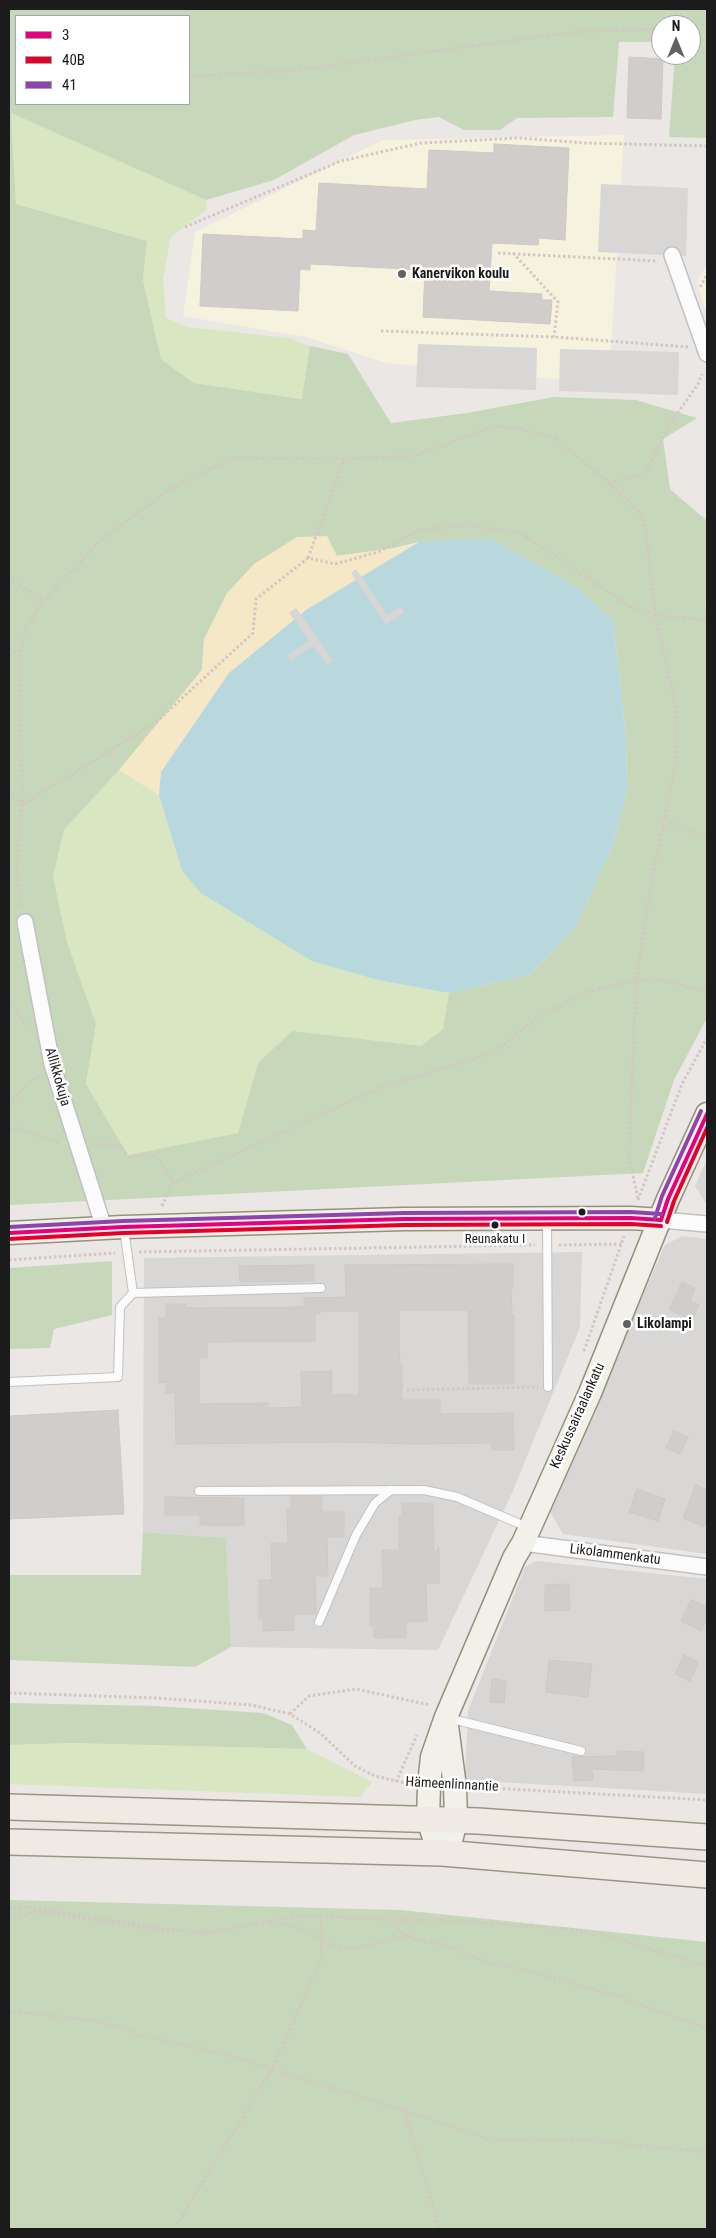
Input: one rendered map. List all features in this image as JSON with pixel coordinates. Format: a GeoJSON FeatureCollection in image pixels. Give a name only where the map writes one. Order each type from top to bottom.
{"type":"FeatureCollection","features":[{"type":"Feature","properties":{"kind":"main road"},"geometry":{"type":"LineString","coordinates":[[9,1807],[428,1818],[707,1837]]}},
{"type":"Feature","properties":{"kind":"main road"},"geometry":{"type":"LineString","coordinates":[[9,1842],[442,1853],[707,1875]]}},
{"type":"Feature","properties":{"kind":"street"},"geometry":{"type":"LineString","coordinates":[[666,259],[707,354]]}},
{"type":"Feature","properties":{"kind":"street","name":"Allikkokuja"},"geometry":{"type":"LineString","coordinates":[[24,922],[52,1064],[79,1146],[114,1227]]}},
{"type":"Feature","properties":{"kind":"street","name":"Keskussairaalankatu"},"geometry":{"type":"LineString","coordinates":[[442,1853],[433,1835],[428,1818],[428,1786],[432,1757],[434,1712],[526,1536],[590,1393],[668,1199],[707,1114]]}},
{"type":"Feature","properties":{"kind":"street"},"geometry":{"type":"LineString","coordinates":[[9,1232],[114,1227],[404,1219],[547,1218],[634,1208],[661,1220],[707,1224]]}},
{"type":"Feature","properties":{"kind":"street","name":"Likolammenkatu"},"geometry":{"type":"LineString","coordinates":[[526,1536],[707,1567]]}},
{"type":"Feature","properties":{"kind":"street"},"geometry":{"type":"LineString","coordinates":[[434,1712],[455,1787],[456,1820],[452,1838],[442,1853]]}},
{"type":"Feature","properties":{"kind":"lane"},"geometry":{"type":"LineString","coordinates":[[547,1218],[548,1387]]}},
{"type":"Feature","properties":{"kind":"lane"},"geometry":{"type":"LineString","coordinates":[[114,1227],[129,1252],[133,1293]]}},
{"type":"Feature","properties":{"kind":"lane"},"geometry":{"type":"LineString","coordinates":[[9,1382],[118,1378],[120,1307],[133,1293],[321,1288]]}},
{"type":"Feature","properties":{"kind":"lane"},"geometry":{"type":"LineString","coordinates":[[319,1622],[356,1535],[375,1503],[391,1490]]}},
{"type":"Feature","properties":{"kind":"lane"},"geometry":{"type":"LineString","coordinates":[[199,1491],[424,1490],[457,1497],[526,1536]]}},
{"type":"Feature","properties":{"kind":"lane"},"geometry":{"type":"LineString","coordinates":[[434,1712],[581,1751]]}},
{"type":"Feature","properties":{"kind":"path"},"geometry":{"type":"LineString","coordinates":[[190,76],[290,71],[574,32],[651,29]]}},
{"type":"Feature","properties":{"kind":"path"},"geometry":{"type":"LineString","coordinates":[[185,227],[341,161],[421,142],[519,138],[586,143],[707,146]]}},
{"type":"Feature","properties":{"kind":"path"},"geometry":{"type":"LineString","coordinates":[[498,253],[666,259]]}},
{"type":"Feature","properties":{"kind":"path"},"geometry":{"type":"LineString","coordinates":[[513,253],[558,302],[554,337]]}},
{"type":"Feature","properties":{"kind":"path"},"geometry":{"type":"LineString","coordinates":[[382,331],[554,337],[693,347],[690,338]]}},
{"type":"Feature","properties":{"kind":"path"},"geometry":{"type":"LineString","coordinates":[[610,483],[643,473],[649,467],[669,425],[698,384],[702,374]]}},
{"type":"Feature","properties":{"kind":"path"},"geometry":{"type":"LineString","coordinates":[[24,922],[16,870],[22,805],[19,653],[26,628],[43,602],[101,540],[171,488],[234,458],[344,459],[416,456],[494,426],[522,429],[555,438],[610,483],[638,511],[646,531],[655,615],[675,701],[676,762],[654,867],[636,980],[629,1158],[634,1208]]}},
{"type":"Feature","properties":{"kind":"path"},"geometry":{"type":"LineString","coordinates":[[22,805],[156,722],[253,633],[256,599],[308,558],[344,459]]}},
{"type":"Feature","properties":{"kind":"path"},"geometry":{"type":"LineString","coordinates":[[308,558],[335,564],[378,552],[419,530],[465,524],[519,532],[629,606],[655,615],[707,620]]}},
{"type":"Feature","properties":{"kind":"path"},"geometry":{"type":"LineString","coordinates":[[9,574],[17,583],[43,602]]}},
{"type":"Feature","properties":{"kind":"path"},"geometry":{"type":"LineString","coordinates":[[9,649],[19,653]]}},
{"type":"Feature","properties":{"kind":"path"},"geometry":{"type":"LineString","coordinates":[[9,793],[22,805]]}},
{"type":"Feature","properties":{"kind":"path"},"geometry":{"type":"LineString","coordinates":[[665,819],[707,838]]}},
{"type":"Feature","properties":{"kind":"path"},"geometry":{"type":"LineString","coordinates":[[150,1226],[173,1183],[379,1088],[493,1053],[538,1017],[586,992],[636,980],[658,979],[707,992]]}},
{"type":"Feature","properties":{"kind":"path"},"geometry":{"type":"LineString","coordinates":[[583,1353],[634,1208],[682,1084],[707,1038]]}},
{"type":"Feature","properties":{"kind":"path"},"geometry":{"type":"LineString","coordinates":[[9,1105],[24,1087],[52,1064]]}},
{"type":"Feature","properties":{"kind":"path"},"geometry":{"type":"LineString","coordinates":[[9,1131],[18,1128],[36,1134]]}},
{"type":"Feature","properties":{"kind":"path"},"geometry":{"type":"LineString","coordinates":[[79,1146],[98,1143],[118,1145],[130,1158],[148,1154],[159,1158],[173,1183]]}},
{"type":"Feature","properties":{"kind":"path"},"geometry":{"type":"LineString","coordinates":[[9,1260],[129,1252],[622,1244]]}},
{"type":"Feature","properties":{"kind":"path"},"geometry":{"type":"LineString","coordinates":[[406,1390],[548,1387]]}},
{"type":"Feature","properties":{"kind":"path"},"geometry":{"type":"LineString","coordinates":[[290,1714],[309,1696],[356,1689],[434,1712],[434,1696]]}},
{"type":"Feature","properties":{"kind":"path","name":"Hämeenlinnantie"},"geometry":{"type":"LineString","coordinates":[[9,1692],[156,1698],[252,1705],[290,1714],[320,1733],[355,1766],[375,1776],[396,1782],[428,1786]]}},
{"type":"Feature","properties":{"kind":"path"},"geometry":{"type":"LineString","coordinates":[[396,1782],[419,1731]]}},
{"type":"Feature","properties":{"kind":"path","name":"Hämeenlinnantie"},"geometry":{"type":"LineString","coordinates":[[455,1787],[707,1800]]}},
{"type":"Feature","properties":{"kind":"path"},"geometry":{"type":"LineString","coordinates":[[9,1908],[31,1907],[170,1930],[216,1931],[293,1917],[321,1916],[392,1920],[444,1920],[569,1929],[614,1937],[707,1968]]}},
{"type":"Feature","properties":{"kind":"path"},"geometry":{"type":"LineString","coordinates":[[9,1915],[25,1915],[34,1911],[167,1932],[206,1934],[272,1923],[298,1927],[306,1934],[327,1944],[359,1948],[411,1935]]}},
{"type":"Feature","properties":{"kind":"path"},"geometry":{"type":"LineString","coordinates":[[174,2229],[272,2069],[321,1960],[321,1916]]}},
{"type":"Feature","properties":{"kind":"path"},"geometry":{"type":"LineString","coordinates":[[392,1920],[402,1933],[489,1963],[520,1969],[612,1994],[707,2029]]}},
{"type":"Feature","properties":{"kind":"path"},"geometry":{"type":"LineString","coordinates":[[9,2011],[90,2020],[119,2026],[142,2036],[213,2051],[488,2138],[593,2141],[707,2152]]}},
{"type":"Feature","properties":{"kind":"path"},"geometry":{"type":"LineString","coordinates":[[403,2110],[440,2229]]}},
{"type":"Feature","properties":{"kind":"shaded area","name":"Kanervikon koulu"},"geometry":{"type":"Polygon","coordinates":[[[624,135],[609,384],[386,363],[306,337],[183,316],[195,232],[383,140],[624,135]]]}},
{"type":"Feature","properties":{"kind":"shaded area"},"geometry":{"type":"Polygon","coordinates":[[[601,184],[688,188],[686,256],[598,252],[601,184]]]}},
{"type":"Feature","properties":{"kind":"shaded area"},"geometry":{"type":"Polygon","coordinates":[[[707,264],[707,315],[697,282],[707,264]]]}},
{"type":"Feature","properties":{"kind":"shaded area"},"geometry":{"type":"Polygon","coordinates":[[[418,344],[537,348],[536,390],[416,387],[418,344]]]}},
{"type":"Feature","properties":{"kind":"shaded area"},"geometry":{"type":"Polygon","coordinates":[[[560,349],[679,352],[678,395],[559,391],[560,349]]]}},
{"type":"Feature","properties":{"kind":"shaded area"},"geometry":{"type":"Polygon","coordinates":[[[707,1159],[707,1205],[695,1186],[707,1159]]]}},
{"type":"Feature","properties":{"kind":"shaded area"},"geometry":{"type":"Polygon","coordinates":[[[682,1236],[707,1239],[707,1554],[563,1534],[549,1510],[665,1245],[682,1236]]]}},
{"type":"Feature","properties":{"kind":"shaded area"},"geometry":{"type":"Polygon","coordinates":[[[582,1252],[580,1327],[512,1493],[438,1650],[231,1647],[226,1538],[143,1532],[144,1258],[582,1252]]]}},
{"type":"Feature","properties":{"kind":"shaded area"},"geometry":{"type":"Polygon","coordinates":[[[537,1561],[707,1579],[707,1794],[465,1780],[468,1711],[525,1567],[537,1561]]]}},
{"type":"Feature","properties":{"kind":"green space"},"geometry":{"type":"Polygon","coordinates":[[[9,9],[707,9],[707,138],[669,137],[674,65],[701,65],[701,15],[651,15],[651,42],[619,42],[613,117],[517,118],[500,130],[464,130],[439,117],[415,120],[354,135],[274,180],[206,200],[11,113],[16,204],[147,241],[143,280],[161,359],[194,383],[302,399],[310,346],[348,354],[391,423],[467,413],[554,397],[636,400],[697,418],[663,439],[670,489],[707,521],[707,601],[705,602],[707,607],[707,1018],[674,1080],[643,1173],[9,1205],[9,9]],[[419,542],[395,548],[336,556],[204,639],[202,670],[119,770],[64,830],[53,877],[67,942],[96,1024],[86,1084],[128,1155],[238,1133],[258,1063],[292,1031],[421,1046],[443,1029],[449,993],[531,974],[576,926],[613,845],[627,790],[626,737],[613,620],[419,542]]]}},
{"type":"Feature","properties":{"kind":"green space"},"geometry":{"type":"Polygon","coordinates":[[[11,113],[206,200],[207,209],[171,237],[163,279],[166,318],[187,327],[288,338],[310,346],[303,399],[194,383],[161,359],[143,280],[147,241],[16,204],[11,113]]]}},
{"type":"Feature","properties":{"kind":"green space"},"geometry":{"type":"Polygon","coordinates":[[[119,770],[159,795],[182,871],[378,980],[449,993],[443,1029],[421,1046],[292,1032],[258,1063],[238,1133],[128,1155],[86,1084],[96,1024],[67,942],[53,877],[64,830],[119,770]]]}},
{"type":"Feature","properties":{"kind":"green space"},"geometry":{"type":"Polygon","coordinates":[[[112,1261],[112,1315],[54,1329],[50,1348],[9,1349],[9,1268],[112,1261]]]}},
{"type":"Feature","properties":{"kind":"green space"},"geometry":{"type":"Polygon","coordinates":[[[143,1532],[226,1538],[231,1647],[195,1667],[9,1660],[9,1575],[141,1575],[143,1532]]]}},
{"type":"Feature","properties":{"kind":"green space"},"geometry":{"type":"Polygon","coordinates":[[[9,1703],[155,1706],[263,1713],[292,1725],[307,1749],[71,1743],[9,1745],[9,1703]]]}},
{"type":"Feature","properties":{"kind":"green space"},"geometry":{"type":"Polygon","coordinates":[[[71,1743],[307,1749],[372,1782],[360,1797],[9,1784],[9,1745],[71,1743]]]}},
{"type":"Feature","properties":{"kind":"green space"},"geometry":{"type":"Polygon","coordinates":[[[9,1900],[401,1910],[707,1942],[707,2229],[9,2229],[9,1900]]]}},
{"type":"Feature","properties":{"kind":"sand"},"geometry":{"type":"Polygon","coordinates":[[[327,536],[337,556],[395,548],[419,542],[306,610],[229,673],[161,772],[159,795],[119,770],[202,670],[204,639],[227,593],[254,564],[297,537],[327,536]]]}},
{"type":"Feature","properties":{"kind":"water"},"geometry":{"type":"Polygon","coordinates":[[[490,538],[577,587],[613,620],[626,737],[627,790],[613,845],[576,926],[531,974],[449,993],[378,980],[312,961],[201,893],[182,871],[159,795],[161,772],[229,673],[306,610],[419,542],[490,538]]]}},
{"type":"Feature","properties":{"kind":"pier"},"geometry":{"type":"Polygon","coordinates":[[[356,569],[387,615],[400,606],[405,612],[386,625],[351,573],[356,569]]]}},
{"type":"Feature","properties":{"kind":"pier"},"geometry":{"type":"Polygon","coordinates":[[[296,608],[333,660],[327,665],[313,646],[291,661],[287,656],[309,640],[289,613],[296,608]]]}},
{"type":"Feature","properties":{"kind":"building"},"geometry":{"type":"Polygon","coordinates":[[[629,57],[651,58],[651,65],[663,65],[661,119],[627,118],[629,57]]]}},
{"type":"Feature","properties":{"kind":"building"},"geometry":{"type":"Polygon","coordinates":[[[494,144],[569,148],[565,240],[539,238],[538,245],[492,243],[489,291],[542,294],[542,300],[552,300],[550,324],[423,317],[425,270],[310,264],[310,270],[300,269],[298,311],[200,306],[203,234],[303,239],[303,230],[316,231],[319,183],[427,189],[429,150],[494,153],[494,144]]]}},
{"type":"Feature","properties":{"kind":"building"},"geometry":{"type":"Polygon","coordinates":[[[513,1264],[513,1288],[511,1288],[512,1315],[514,1315],[514,1384],[469,1384],[468,1310],[399,1310],[399,1344],[400,1366],[402,1366],[402,1400],[440,1400],[440,1414],[513,1413],[514,1450],[492,1450],[491,1443],[176,1444],[175,1393],[166,1393],[166,1382],[159,1383],[159,1318],[166,1318],[166,1304],[186,1304],[186,1308],[304,1307],[304,1298],[346,1297],[345,1265],[513,1264]],[[320,1311],[320,1314],[315,1314],[315,1341],[207,1342],[207,1358],[199,1358],[199,1404],[268,1403],[269,1408],[302,1407],[301,1372],[332,1371],[332,1395],[359,1395],[359,1311],[320,1311]]]}},
{"type":"Feature","properties":{"kind":"building"},"geometry":{"type":"Polygon","coordinates":[[[314,1265],[314,1281],[240,1282],[239,1266],[314,1265]]]}},
{"type":"Feature","properties":{"kind":"building"},"geometry":{"type":"Polygon","coordinates":[[[682,1282],[695,1288],[690,1301],[699,1305],[693,1320],[669,1310],[682,1282]]]}},
{"type":"Feature","properties":{"kind":"building"},"geometry":{"type":"Polygon","coordinates":[[[118,1410],[124,1514],[9,1519],[9,1416],[118,1410]]]}},
{"type":"Feature","properties":{"kind":"building"},"geometry":{"type":"Polygon","coordinates":[[[674,1431],[688,1437],[680,1454],[666,1448],[674,1431]]]}},
{"type":"Feature","properties":{"kind":"building"},"geometry":{"type":"Polygon","coordinates":[[[696,1485],[707,1490],[707,1520],[704,1527],[683,1518],[696,1485]]]}},
{"type":"Feature","properties":{"kind":"building"},"geometry":{"type":"Polygon","coordinates":[[[637,1489],[665,1499],[658,1521],[629,1512],[637,1489]]]}},
{"type":"Feature","properties":{"kind":"building"},"geometry":{"type":"Polygon","coordinates":[[[291,1496],[322,1496],[322,1512],[344,1512],[344,1537],[327,1537],[328,1576],[315,1576],[316,1614],[294,1614],[294,1630],[263,1631],[263,1618],[259,1619],[259,1580],[272,1580],[271,1543],[288,1543],[287,1509],[291,1509],[291,1496]]]}},
{"type":"Feature","properties":{"kind":"building"},"geometry":{"type":"Polygon","coordinates":[[[165,1497],[244,1498],[244,1525],[200,1525],[200,1515],[165,1515],[165,1497]]]}},
{"type":"Feature","properties":{"kind":"building"},"geometry":{"type":"Polygon","coordinates":[[[402,1503],[433,1503],[434,1555],[439,1547],[439,1583],[426,1583],[427,1621],[406,1621],[406,1637],[374,1638],[374,1626],[370,1626],[370,1588],[383,1588],[382,1550],[399,1550],[399,1516],[402,1516],[402,1503]]]}},
{"type":"Feature","properties":{"kind":"building"},"geometry":{"type":"Polygon","coordinates":[[[569,1584],[570,1610],[545,1611],[545,1585],[569,1584]]]}},
{"type":"Feature","properties":{"kind":"building"},"geometry":{"type":"Polygon","coordinates":[[[691,1600],[707,1607],[707,1619],[701,1631],[681,1621],[691,1600]]]}},
{"type":"Feature","properties":{"kind":"building"},"geometry":{"type":"Polygon","coordinates":[[[684,1655],[698,1662],[690,1681],[675,1674],[684,1655]]]}},
{"type":"Feature","properties":{"kind":"building"},"geometry":{"type":"Polygon","coordinates":[[[549,1660],[592,1664],[588,1697],[546,1692],[549,1660]]]}},
{"type":"Feature","properties":{"kind":"building"},"geometry":{"type":"Polygon","coordinates":[[[492,1679],[506,1681],[504,1703],[490,1702],[492,1679]]]}},
{"type":"Feature","properties":{"kind":"building"},"geometry":{"type":"Polygon","coordinates":[[[618,1751],[644,1752],[643,1771],[592,1769],[593,1780],[574,1781],[572,1757],[617,1756],[618,1751]]]}},
{"type":"Feature","properties":{"kind":"transit line","name":"41"},"geometry":{"type":"LineString","coordinates":[[655,1218],[662,1196],[701,1111]]}},
{"type":"Feature","properties":{"kind":"transit line","name":"3"},"geometry":{"type":"LineString","coordinates":[[661,1220],[668,1199],[707,1114]]}},
{"type":"Feature","properties":{"kind":"transit line","name":"40B"},"geometry":{"type":"LineString","coordinates":[[667,1222],[674,1201],[707,1128]]}},
{"type":"Feature","properties":{"kind":"transit line","name":"41"},"geometry":{"type":"LineString","coordinates":[[9,1227],[123,1221],[404,1213],[631,1212],[661,1214]]}},
{"type":"Feature","properties":{"kind":"transit line","name":"3"},"geometry":{"type":"LineString","coordinates":[[9,1233],[123,1227],[404,1219],[631,1218],[661,1220]]}},
{"type":"Feature","properties":{"kind":"transit line","name":"40B"},"geometry":{"type":"LineString","coordinates":[[9,1239],[123,1233],[404,1225],[631,1224],[661,1226]]}},
{"type":"Feature","properties":{"kind":"place","name":"Kanervikon koulu"},"geometry":{"type":"Point","coordinates":[402,274]}},
{"type":"Feature","properties":{"kind":"place","name":"Reunakatu I"},"geometry":{"type":"Point","coordinates":[495,1225]}},
{"type":"Feature","properties":{"kind":"place","name":"Likolampi"},"geometry":{"type":"Point","coordinates":[627,1324]}}]}
